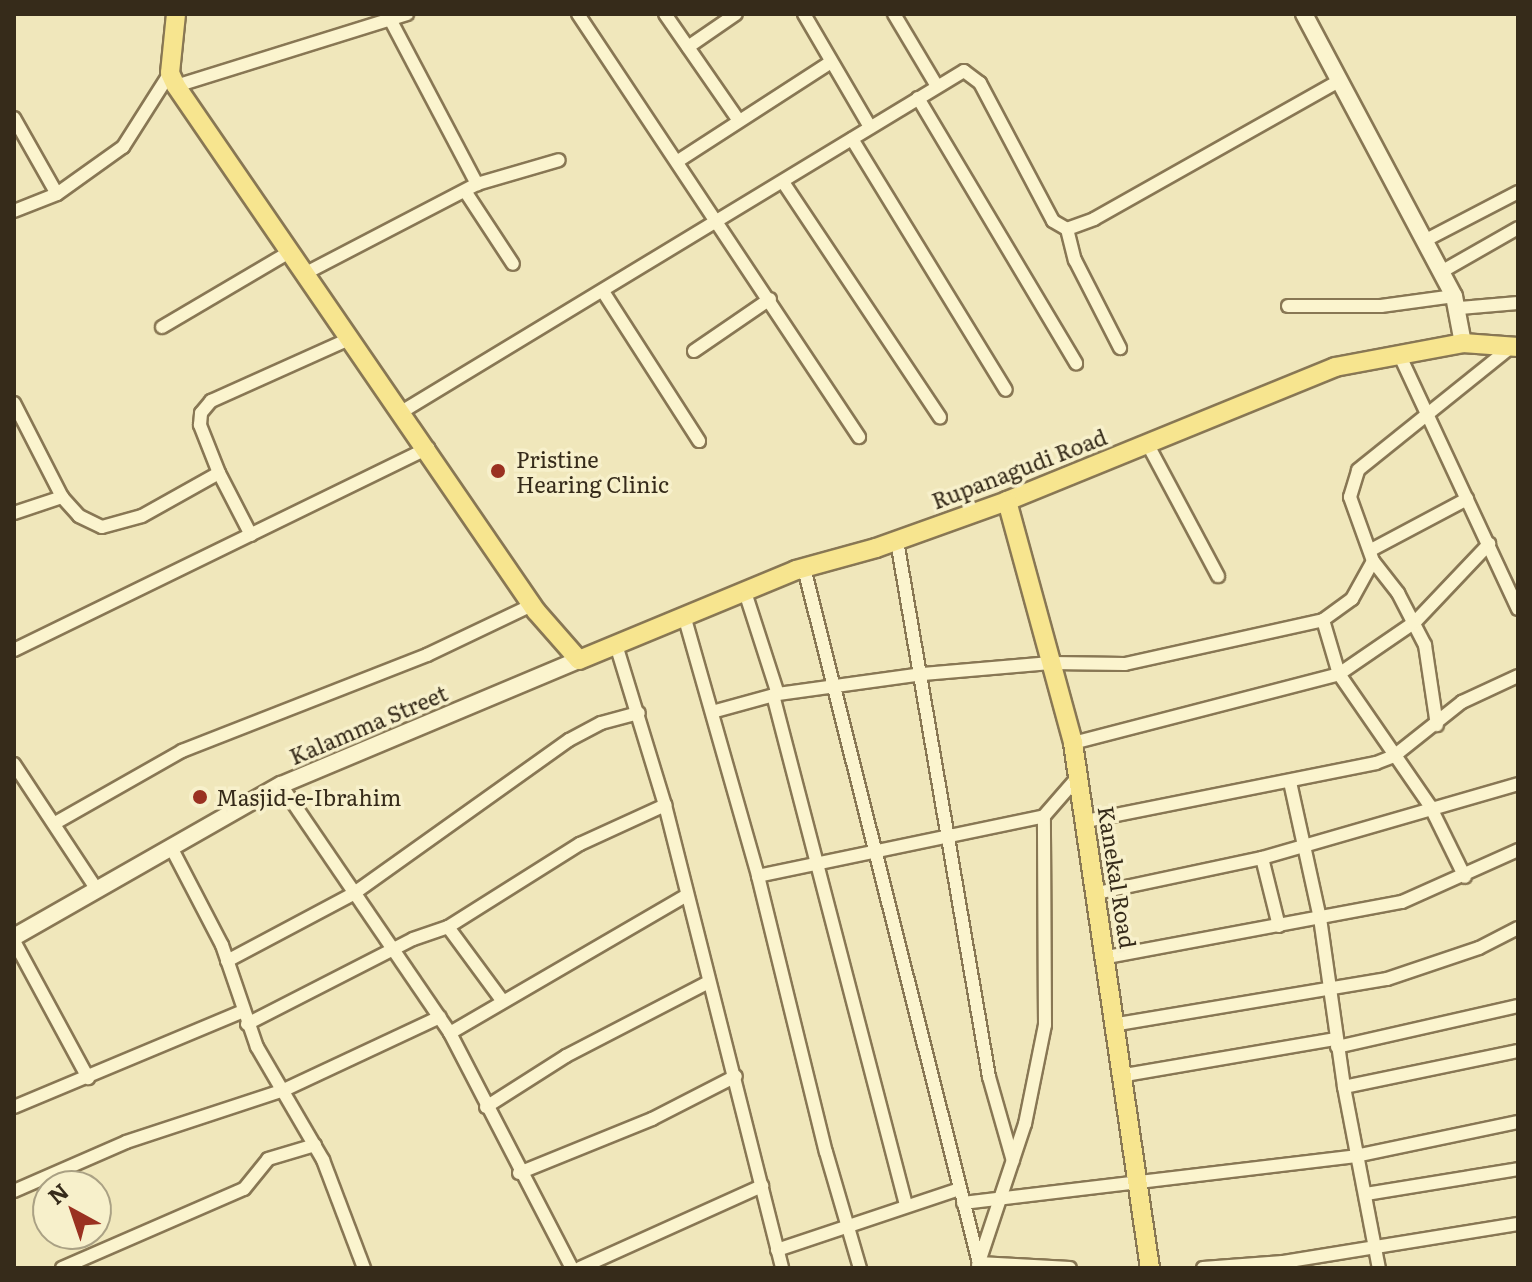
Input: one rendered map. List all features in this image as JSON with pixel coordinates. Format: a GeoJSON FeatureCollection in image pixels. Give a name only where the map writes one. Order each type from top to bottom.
{"type":"FeatureCollection","features":[{"type":"Feature","properties":{"kind":"main road"},"geometry":{"type":"LineString","coordinates":[[176,14],[173,80],[403,411],[534,608],[579,660]]}},
{"type":"Feature","properties":{"kind":"main road","name":"Rupanagudi Road"},"geometry":{"type":"LineString","coordinates":[[579,660],[617,648],[804,568],[897,541],[1007,501],[1335,367],[1463,343],[1514,347]]}},
{"type":"Feature","properties":{"kind":"main road","name":"Kanekal Road"},"geometry":{"type":"LineString","coordinates":[[1007,501],[1073,743],[1118,1024],[1150,1268]]}},
{"type":"Feature","properties":{"kind":"street"},"geometry":{"type":"LineString","coordinates":[[14,211],[57,194],[123,147],[173,80],[407,14]]}},
{"type":"Feature","properties":{"kind":"street"},"geometry":{"type":"LineString","coordinates":[[578,14],[859,437]]}},
{"type":"Feature","properties":{"kind":"street"},"geometry":{"type":"LineString","coordinates":[[665,14],[739,121]]}},
{"type":"Feature","properties":{"kind":"street"},"geometry":{"type":"LineString","coordinates":[[688,47],[736,14]]}},
{"type":"Feature","properties":{"kind":"street"},"geometry":{"type":"LineString","coordinates":[[804,14],[870,127]]}},
{"type":"Feature","properties":{"kind":"street"},"geometry":{"type":"LineString","coordinates":[[894,14],[937,86]]}},
{"type":"Feature","properties":{"kind":"street"},"geometry":{"type":"LineString","coordinates":[[1304,14],[1389,181],[1457,302],[1463,343]]}},
{"type":"Feature","properties":{"kind":"street"},"geometry":{"type":"LineString","coordinates":[[390,19],[477,184]]}},
{"type":"Feature","properties":{"kind":"street"},"geometry":{"type":"LineString","coordinates":[[678,161],[831,62]]}},
{"type":"Feature","properties":{"kind":"street"},"geometry":{"type":"LineString","coordinates":[[403,411],[604,293],[964,71],[974,75],[1053,221],[1067,229],[1075,260],[1120,348]]}},
{"type":"Feature","properties":{"kind":"street"},"geometry":{"type":"LineString","coordinates":[[1067,229],[1094,219],[1337,82]]}},
{"type":"Feature","properties":{"kind":"street"},"geometry":{"type":"LineString","coordinates":[[918,98],[1076,363]]}},
{"type":"Feature","properties":{"kind":"street"},"geometry":{"type":"LineString","coordinates":[[14,118],[57,194]]}},
{"type":"Feature","properties":{"kind":"street"},"geometry":{"type":"LineString","coordinates":[[852,139],[1006,390]]}},
{"type":"Feature","properties":{"kind":"street"},"geometry":{"type":"LineString","coordinates":[[306,273],[477,184],[559,160]]}},
{"type":"Feature","properties":{"kind":"street"},"geometry":{"type":"LineString","coordinates":[[783,182],[940,417]]}},
{"type":"Feature","properties":{"kind":"street"},"geometry":{"type":"LineString","coordinates":[[465,191],[513,264]]}},
{"type":"Feature","properties":{"kind":"street"},"geometry":{"type":"LineString","coordinates":[[1424,241],[1518,192]]}},
{"type":"Feature","properties":{"kind":"street"},"geometry":{"type":"LineString","coordinates":[[1441,272],[1518,228]]}},
{"type":"Feature","properties":{"kind":"street"},"geometry":{"type":"LineString","coordinates":[[162,327],[291,251]]}},
{"type":"Feature","properties":{"kind":"street"},"geometry":{"type":"LineString","coordinates":[[604,293],[699,441]]}},
{"type":"Feature","properties":{"kind":"street"},"geometry":{"type":"LineString","coordinates":[[694,351],[770,299]]}},
{"type":"Feature","properties":{"kind":"street"},"geometry":{"type":"LineString","coordinates":[[1288,306],[1518,303]]}},
{"type":"Feature","properties":{"kind":"street"},"geometry":{"type":"LineString","coordinates":[[251,535],[219,473],[200,425],[201,413],[211,401],[351,338]]}},
{"type":"Feature","properties":{"kind":"street"},"geometry":{"type":"LineString","coordinates":[[1437,725],[1431,663],[1415,622],[1372,556],[1350,497],[1352,480],[1389,442],[1514,347]]}},
{"type":"Feature","properties":{"kind":"street"},"geometry":{"type":"LineString","coordinates":[[1400,356],[1517,603]]}},
{"type":"Feature","properties":{"kind":"street"},"geometry":{"type":"LineString","coordinates":[[14,403],[62,497],[79,516],[102,527],[119,526],[219,473]]}},
{"type":"Feature","properties":{"kind":"street"},"geometry":{"type":"LineString","coordinates":[[1147,443],[1173,500],[1218,576]]}},
{"type":"Feature","properties":{"kind":"street"},"geometry":{"type":"LineString","coordinates":[[14,650],[428,448]]}},
{"type":"Feature","properties":{"kind":"street"},"geometry":{"type":"LineString","coordinates":[[14,513],[62,497]]}},
{"type":"Feature","properties":{"kind":"street"},"geometry":{"type":"LineString","coordinates":[[712,712],[776,694],[835,684],[1051,663],[1125,664],[1323,620],[1352,599],[1372,556],[1467,499]]}},
{"type":"Feature","properties":{"kind":"street"},"geometry":{"type":"LineString","coordinates":[[897,541],[923,674],[989,1077],[1013,1161]]}},
{"type":"Feature","properties":{"kind":"street"},"geometry":{"type":"LineString","coordinates":[[1073,743],[1339,674],[1415,622],[1489,544]]}},
{"type":"Feature","properties":{"kind":"street"},"geometry":{"type":"LineString","coordinates":[[804,568],[978,1266]]}},
{"type":"Feature","properties":{"kind":"street"},"geometry":{"type":"LineString","coordinates":[[745,592],[776,694],[816,862],[906,1205]]}},
{"type":"Feature","properties":{"kind":"street"},"geometry":{"type":"LineString","coordinates":[[57,822],[182,751],[427,655],[534,608]]}},
{"type":"Feature","properties":{"kind":"street"},"geometry":{"type":"LineString","coordinates":[[685,619],[758,876],[860,1268]]}},
{"type":"Feature","properties":{"kind":"street"},"geometry":{"type":"LineString","coordinates":[[1323,620],[1339,674],[1430,806],[1465,877]]}},
{"type":"Feature","properties":{"kind":"street"},"geometry":{"type":"LineString","coordinates":[[617,648],[665,805],[685,896],[736,1076],[782,1268]]}},
{"type":"Feature","properties":{"kind":"street","name":"Kalamma Street"},"geometry":{"type":"LineString","coordinates":[[14,939],[97,890],[173,851],[281,785],[579,660]]}},
{"type":"Feature","properties":{"kind":"street"},"geometry":{"type":"LineString","coordinates":[[1086,821],[1290,782],[1394,756],[1437,725],[1462,702],[1518,676]]}},
{"type":"Feature","properties":{"kind":"street"},"geometry":{"type":"LineString","coordinates":[[227,961],[353,894],[569,740],[639,713]]}},
{"type":"Feature","properties":{"kind":"street"},"geometry":{"type":"LineString","coordinates":[[14,764],[57,822],[97,890]]}},
{"type":"Feature","properties":{"kind":"street"},"geometry":{"type":"LineString","coordinates":[[758,876],[873,849],[1044,816],[1077,778]]}},
{"type":"Feature","properties":{"kind":"street"},"geometry":{"type":"LineString","coordinates":[[1290,782],[1320,918],[1327,986],[1344,1087],[1379,1268]]}},
{"type":"Feature","properties":{"kind":"street"},"geometry":{"type":"LineString","coordinates":[[1097,893],[1262,858],[1430,806],[1518,784]]}},
{"type":"Feature","properties":{"kind":"street"},"geometry":{"type":"LineString","coordinates":[[281,785],[450,1033],[519,1173],[572,1268]]}},
{"type":"Feature","properties":{"kind":"street"},"geometry":{"type":"LineString","coordinates":[[14,1107],[246,1017],[448,927],[580,844],[665,805]]}},
{"type":"Feature","properties":{"kind":"street"},"geometry":{"type":"LineString","coordinates":[[978,1266],[1013,1161],[1045,1025],[1044,816]]}},
{"type":"Feature","properties":{"kind":"street"},"geometry":{"type":"LineString","coordinates":[[1107,957],[1402,902],[1465,877],[1518,850]]}},
{"type":"Feature","properties":{"kind":"street"},"geometry":{"type":"LineString","coordinates":[[173,851],[227,961],[246,1017],[315,1145],[364,1268]]}},
{"type":"Feature","properties":{"kind":"street"},"geometry":{"type":"LineString","coordinates":[[1262,858],[1279,926]]}},
{"type":"Feature","properties":{"kind":"street"},"geometry":{"type":"LineString","coordinates":[[450,1033],[501,999],[685,896]]}},
{"type":"Feature","properties":{"kind":"street"},"geometry":{"type":"LineString","coordinates":[[448,927],[501,999]]}},
{"type":"Feature","properties":{"kind":"street"},"geometry":{"type":"LineString","coordinates":[[1118,1024],[1413,971],[1518,928]]}},
{"type":"Feature","properties":{"kind":"street"},"geometry":{"type":"LineString","coordinates":[[14,939],[88,1078]]}},
{"type":"Feature","properties":{"kind":"street"},"geometry":{"type":"LineString","coordinates":[[486,1107],[566,1056],[709,982]]}},
{"type":"Feature","properties":{"kind":"street"},"geometry":{"type":"LineString","coordinates":[[1125,1075],[1337,1043],[1518,1006]]}},
{"type":"Feature","properties":{"kind":"street"},"geometry":{"type":"LineString","coordinates":[[14,1191],[126,1142],[284,1090],[440,1017]]}},
{"type":"Feature","properties":{"kind":"street"},"geometry":{"type":"LineString","coordinates":[[1344,1087],[1470,1065],[1518,1051]]}},
{"type":"Feature","properties":{"kind":"street"},"geometry":{"type":"LineString","coordinates":[[519,1173],[652,1119],[736,1076]]}},
{"type":"Feature","properties":{"kind":"street"},"geometry":{"type":"LineString","coordinates":[[963,1203],[1356,1156],[1518,1122]]}},
{"type":"Feature","properties":{"kind":"street"},"geometry":{"type":"LineString","coordinates":[[62,1268],[244,1189],[268,1159],[315,1145]]}},
{"type":"Feature","properties":{"kind":"street"},"geometry":{"type":"LineString","coordinates":[[1366,1194],[1518,1169]]}},
{"type":"Feature","properties":{"kind":"street"},"geometry":{"type":"LineString","coordinates":[[580,1268],[762,1186]]}},
{"type":"Feature","properties":{"kind":"street"},"geometry":{"type":"LineString","coordinates":[[777,1250],[959,1189]]}},
{"type":"Feature","properties":{"kind":"street"},"geometry":{"type":"LineString","coordinates":[[1203,1268],[1518,1224]]}},
{"type":"Feature","properties":{"kind":"street"},"geometry":{"type":"LineString","coordinates":[[978,1266],[1070,1268]]}},
{"type":"Feature","properties":{"kind":"place","name":"Pristine Hearing Clinic"},"geometry":{"type":"Point","coordinates":[498,471]}},
{"type":"Feature","properties":{"kind":"place","name":"Masjid-e-Ibrahim"},"geometry":{"type":"Point","coordinates":[200,797]}}]}
